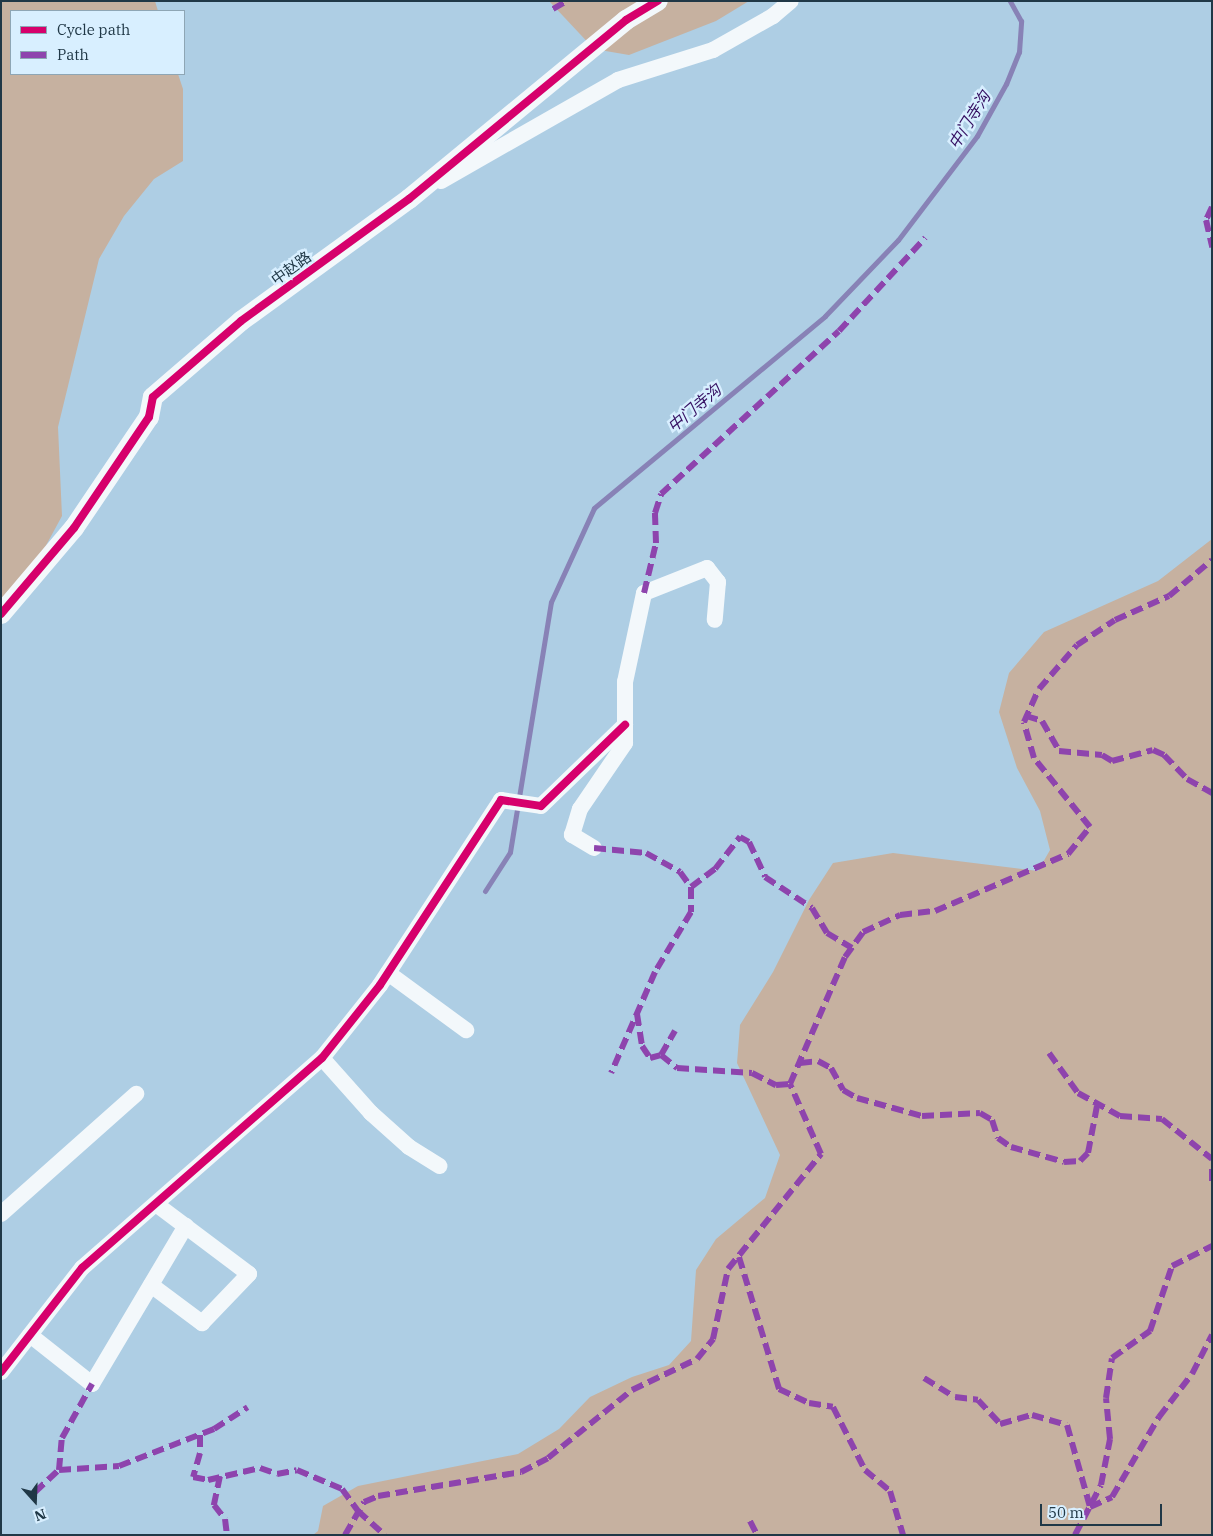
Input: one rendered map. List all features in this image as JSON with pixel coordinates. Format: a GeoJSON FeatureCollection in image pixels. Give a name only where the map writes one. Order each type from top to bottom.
{"type":"FeatureCollection","features":[{"type":"Feature","properties":{"kind":"street","name":"中赵路"},"geometry":{"type":"LineString","coordinates":[[1,614],[74,528],[149,417],[153,397],[241,320],[409,198],[626,20],[658,1]]}},
{"type":"Feature","properties":{"kind":"street"},"geometry":{"type":"LineString","coordinates":[[409,198],[618,80],[713,50],[791,1]]}},
{"type":"Feature","properties":{"kind":"street"},"geometry":{"type":"LineString","coordinates":[[594,848],[572,835],[580,809],[625,743],[625,682],[644,593],[707,568],[718,582],[715,620]]}},
{"type":"Feature","properties":{"kind":"street"},"geometry":{"type":"LineString","coordinates":[[1,1372],[82,1268],[158,1205],[322,1058],[388,973],[501,800],[541,806],[625,725]]}},
{"type":"Feature","properties":{"kind":"street"},"geometry":{"type":"LineString","coordinates":[[388,973],[466,1030]]}},
{"type":"Feature","properties":{"kind":"street"},"geometry":{"type":"LineString","coordinates":[[322,1058],[371,1113],[409,1147],[440,1166]]}},
{"type":"Feature","properties":{"kind":"street"},"geometry":{"type":"LineString","coordinates":[[1,1214],[136,1094]]}},
{"type":"Feature","properties":{"kind":"street"},"geometry":{"type":"LineString","coordinates":[[151,1285],[202,1323],[249,1274],[158,1205]]}},
{"type":"Feature","properties":{"kind":"street"},"geometry":{"type":"LineString","coordinates":[[30,1335],[92,1384],[186,1226]]}},
{"type":"Feature","properties":{"kind":"shaded area"},"geometry":{"type":"Polygon","coordinates":[[[1,1],[155,1],[158,10],[10,10],[10,75],[178,75],[183,89],[183,161],[154,179],[124,216],[99,259],[58,427],[62,516],[31,573],[1,602],[1,1]]]}},
{"type":"Feature","properties":{"kind":"shaded area"},"geometry":{"type":"Polygon","coordinates":[[[549,1],[749,1],[716,21],[629,55],[594,49],[549,1]]]}},
{"type":"Feature","properties":{"kind":"shaded area"},"geometry":{"type":"Polygon","coordinates":[[[1212,539],[1212,1535],[313,1535],[318,1531],[323,1506],[358,1486],[518,1454],[559,1429],[590,1397],[632,1377],[669,1365],[691,1341],[696,1270],[716,1239],[765,1198],[780,1155],[737,1063],[740,1025],[773,972],[809,900],[833,863],[893,853],[1038,871],[1050,850],[1040,811],[1017,768],[999,712],[1009,673],[1044,632],[1158,581],[1212,539]]]}},
{"type":"Feature","properties":{"kind":"waterway","name":"中门寺沟"},"geometry":{"type":"LineString","coordinates":[[485,891],[510,852],[551,602],[594,508],[825,316],[898,240],[977,136],[1006,84],[1019,52],[1021,21],[1010,1]]}},
{"type":"Feature","properties":{"kind":"marked path"},"geometry":{"type":"LineString","coordinates":[[553,9],[567,1]]}},
{"type":"Feature","properties":{"kind":"marked path"},"geometry":{"type":"LineString","coordinates":[[1212,207],[1206,220],[1212,247]]}},
{"type":"Feature","properties":{"kind":"marked path"},"geometry":{"type":"LineString","coordinates":[[644,593],[656,543],[655,513],[661,494],[839,331],[925,238]]}},
{"type":"Feature","properties":{"kind":"marked path"},"geometry":{"type":"LineString","coordinates":[[345,1535],[364,1502],[378,1496],[521,1472],[548,1458],[632,1390],[697,1359],[713,1339],[728,1269],[821,1154],[790,1084],[845,957],[863,932],[900,915],[935,911],[1068,854],[1090,827],[1034,758],[1024,722],[1039,689],[1077,645],[1115,620],[1169,596],[1212,560]]}},
{"type":"Feature","properties":{"kind":"marked path"},"geometry":{"type":"LineString","coordinates":[[1026,716],[1042,721],[1059,751],[1102,755],[1112,761],[1153,750],[1164,755],[1187,779],[1212,793]]}},
{"type":"Feature","properties":{"kind":"marked path"},"geometry":{"type":"LineString","coordinates":[[691,887],[715,869],[740,837],[749,842],[765,877],[812,908],[827,933],[852,948]]}},
{"type":"Feature","properties":{"kind":"marked path"},"geometry":{"type":"LineString","coordinates":[[594,848],[646,853],[680,872],[691,887],[691,912],[655,972],[611,1073]]}},
{"type":"Feature","properties":{"kind":"marked path"},"geometry":{"type":"LineString","coordinates":[[637,1014],[642,1046],[650,1058],[661,1055],[675,1031]]}},
{"type":"Feature","properties":{"kind":"marked path"},"geometry":{"type":"LineString","coordinates":[[1049,1053],[1078,1093],[1120,1116],[1162,1119],[1212,1159]]}},
{"type":"Feature","properties":{"kind":"marked path"},"geometry":{"type":"LineString","coordinates":[[661,1055],[677,1068],[752,1073],[776,1085],[790,1084]]}},
{"type":"Feature","properties":{"kind":"marked path"},"geometry":{"type":"LineString","coordinates":[[800,1063],[818,1061],[831,1068],[843,1090],[857,1098],[922,1116],[980,1113],[992,1120],[998,1138],[1011,1147],[1064,1162],[1080,1161],[1088,1153],[1097,1106]]}},
{"type":"Feature","properties":{"kind":"marked path"},"geometry":{"type":"LineString","coordinates":[[1212,1169],[1212,1186]]}},
{"type":"Feature","properties":{"kind":"marked path"},"geometry":{"type":"LineString","coordinates":[[1075,1535],[1101,1485],[1110,1439],[1106,1398],[1112,1358],[1150,1331],[1172,1266],[1212,1246]]}},
{"type":"Feature","properties":{"kind":"marked path"},"geometry":{"type":"LineString","coordinates":[[739,1257],[779,1389],[809,1403],[833,1407],[865,1470],[890,1491],[903,1535]]}},
{"type":"Feature","properties":{"kind":"marked path"},"geometry":{"type":"LineString","coordinates":[[924,1378],[955,1397],[978,1400],[1000,1424],[1032,1415],[1067,1425],[1090,1507],[1112,1497],[1159,1417],[1192,1374],[1212,1335]]}},
{"type":"Feature","properties":{"kind":"marked path"},"geometry":{"type":"LineString","coordinates":[[59,1470],[62,1438],[92,1384]]}},
{"type":"Feature","properties":{"kind":"marked path"},"geometry":{"type":"LineString","coordinates":[[35,1492],[59,1470],[119,1466],[214,1429],[248,1407]]}},
{"type":"Feature","properties":{"kind":"marked path"},"geometry":{"type":"LineString","coordinates":[[200,1435],[200,1453],[193,1477],[208,1480],[260,1468],[277,1474],[297,1470],[342,1489],[358,1511],[385,1535]]}},
{"type":"Feature","properties":{"kind":"marked path"},"geometry":{"type":"LineString","coordinates":[[220,1476],[214,1505],[225,1519],[227,1535]]}},
{"type":"Feature","properties":{"kind":"marked path"},"geometry":{"type":"LineString","coordinates":[[750,1521],[757,1535]]}},
{"type":"Feature","properties":{"kind":"cycle path"},"geometry":{"type":"LineString","coordinates":[[1,614],[74,528],[149,417],[153,397],[241,321],[409,199],[626,20],[658,1]]}},
{"type":"Feature","properties":{"kind":"cycle path"},"geometry":{"type":"LineString","coordinates":[[1,1372],[82,1268],[322,1058],[380,985],[501,800],[541,806],[625,725]]}}]}
